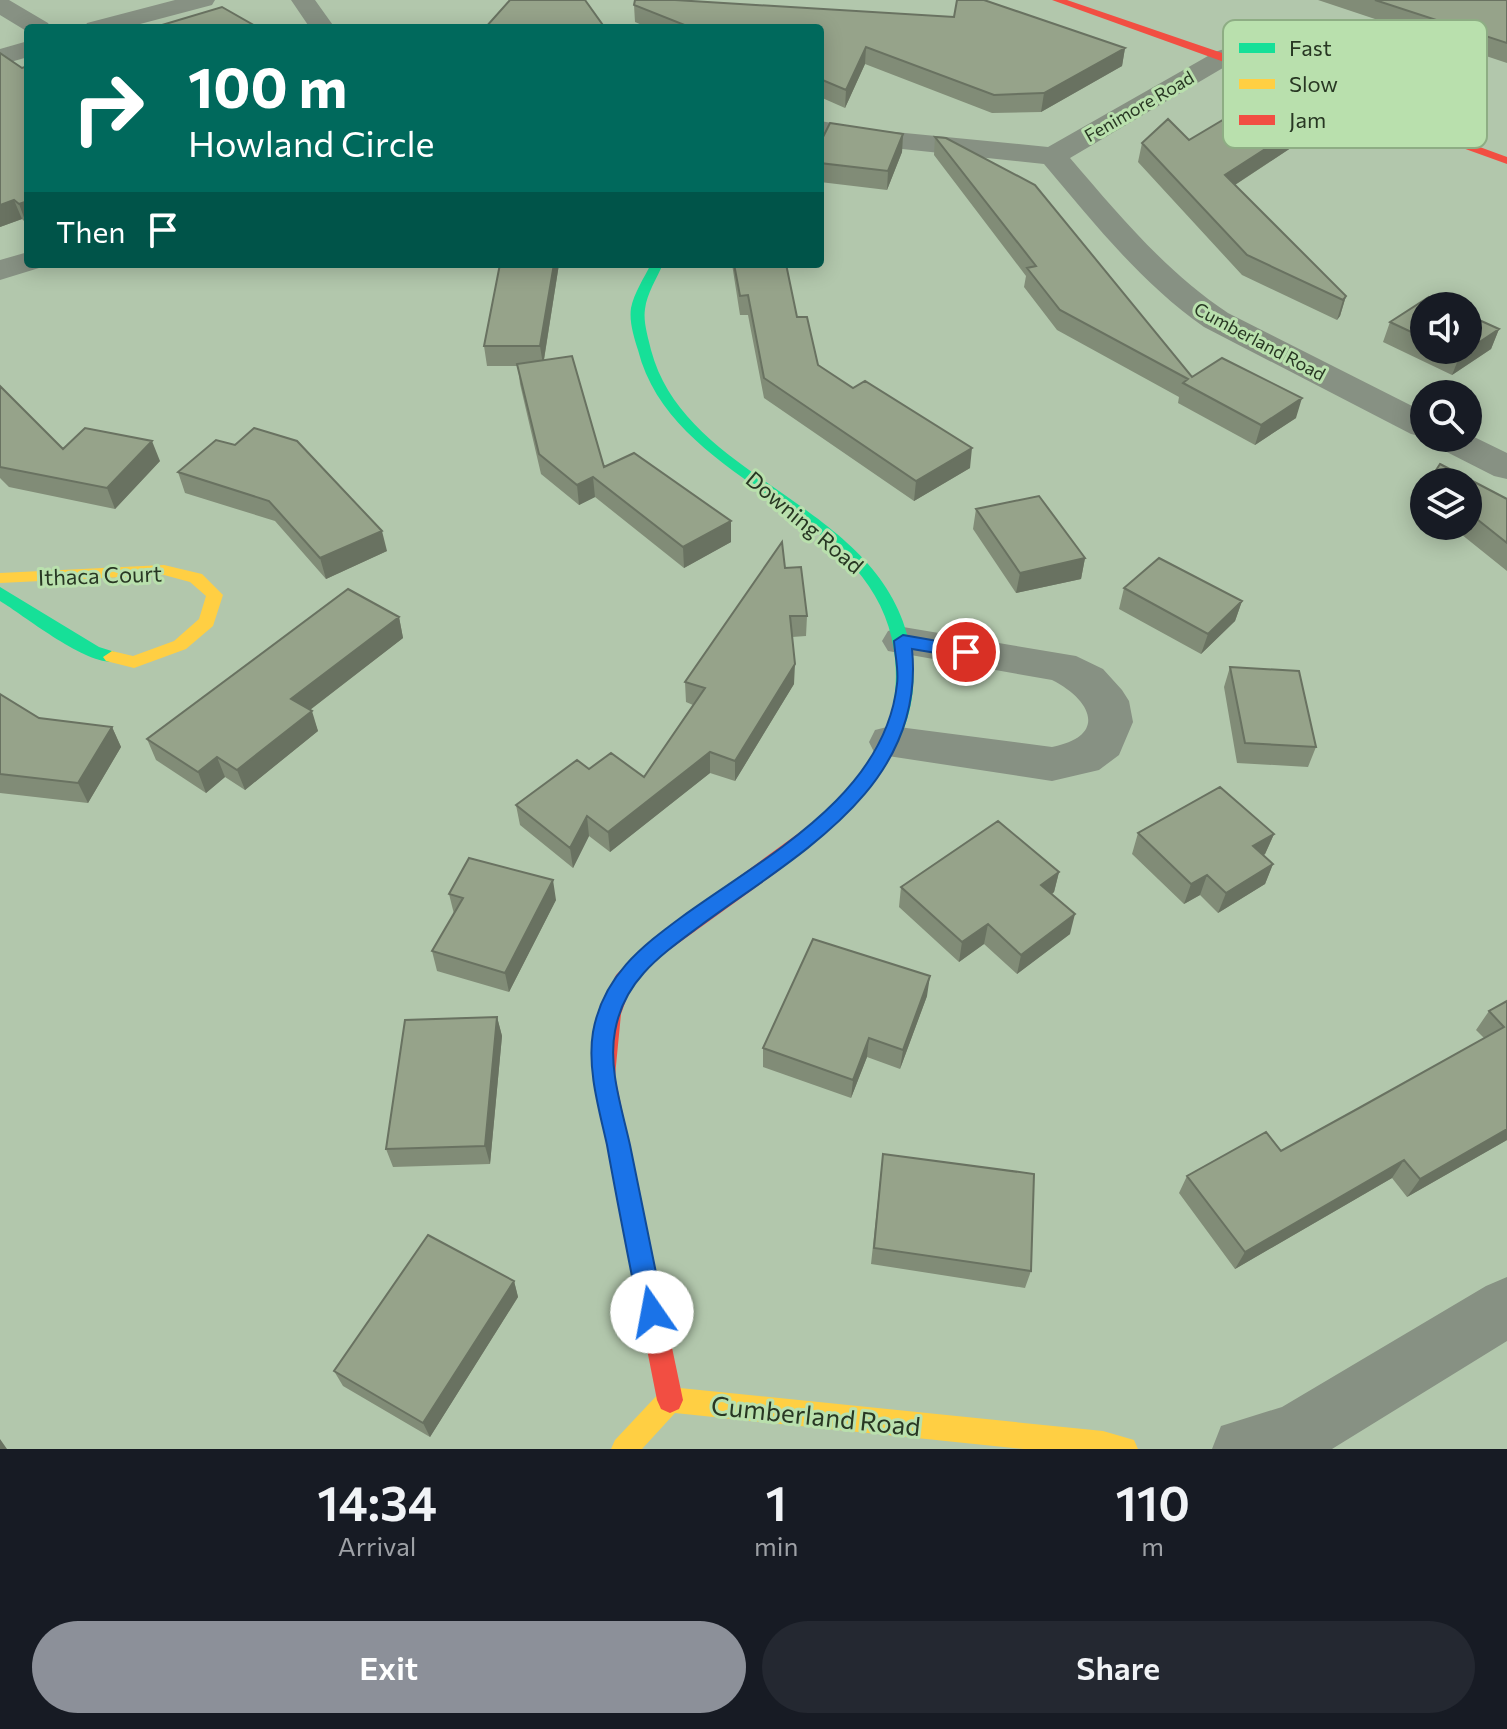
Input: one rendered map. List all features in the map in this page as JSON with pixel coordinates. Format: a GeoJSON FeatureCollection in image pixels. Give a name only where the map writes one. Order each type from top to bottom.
{"type":"FeatureCollection","features":[{"type":"Feature","properties":{"kind":"street"},"geometry":{"type":"LineString","coordinates":[[111,24],[203,0]]}},
{"type":"Feature","properties":{"kind":"street"},"geometry":{"type":"LineString","coordinates":[[303,0],[310,15],[319,24]]}},
{"type":"Feature","properties":{"kind":"street"},"geometry":{"type":"LineString","coordinates":[[1057,0],[1223,57]]}},
{"type":"Feature","properties":{"kind":"street"},"geometry":{"type":"LineString","coordinates":[[0,5],[32,24]]}},
{"type":"Feature","properties":{"kind":"street"},"geometry":{"type":"LineString","coordinates":[[0,57],[24,50]]}},
{"type":"Feature","properties":{"kind":"street","name":"Fenimore Road"},"geometry":{"type":"LineString","coordinates":[[1053,156],[1223,58]]}},
{"type":"Feature","properties":{"kind":"street"},"geometry":{"type":"LineString","coordinates":[[824,130],[874,138],[1053,156]]}},
{"type":"Feature","properties":{"kind":"street"},"geometry":{"type":"LineString","coordinates":[[1472,148],[1507,161]]}},
{"type":"Feature","properties":{"kind":"street","name":"Cumberland Road"},"geometry":{"type":"LineString","coordinates":[[1053,156],[1159,278],[1183,300],[1216,320],[1410,419]]}},
{"type":"Feature","properties":{"kind":"street"},"geometry":{"type":"LineString","coordinates":[[0,271],[24,262]]}},
{"type":"Feature","properties":{"kind":"street","name":"Downing Road"},"geometry":{"type":"LineString","coordinates":[[654,268],[646,279],[638,308],[638,342],[651,377],[675,411],[706,441],[856,559],[881,591],[903,641],[907,681],[891,742],[864,786],[824,823],[644,956],[618,991],[604,1032],[604,1076],[670,1400]]}},
{"type":"Feature","properties":{"kind":"street"},"geometry":{"type":"LineString","coordinates":[[1476,452],[1507,468]]}},
{"type":"Feature","properties":{"kind":"street","name":"Ithaca Court"},"geometry":{"type":"LineString","coordinates":[[0,578],[164,570],[196,578],[215,595],[207,622],[180,645],[134,662],[93,652],[0,593]]}},
{"type":"Feature","properties":{"kind":"street"},"geometry":{"type":"LineString","coordinates":[[891,742],[1052,764],[1083,758],[1103,743],[1111,722],[1107,701],[1088,680],[1061,667],[903,641]]}},
{"type":"Feature","properties":{"kind":"street"},"geometry":{"type":"LineString","coordinates":[[1244,1449],[1294,1436],[1507,1307]]}},
{"type":"Feature","properties":{"kind":"street"},"geometry":{"type":"LineString","coordinates":[[624,1449],[670,1400]]}},
{"type":"Feature","properties":{"kind":"street","name":"Cumberland Road"},"geometry":{"type":"LineString","coordinates":[[670,1400],[1103,1444],[1125,1449]]}},
{"type":"Feature","properties":{"kind":"building"},"geometry":{"type":"Polygon","coordinates":[[[510,0],[585,0],[602,24],[489,24],[510,0]]]}},
{"type":"Feature","properties":{"kind":"building"},"geometry":{"type":"Polygon","coordinates":[[[635,0],[675,0],[954,17],[957,0],[984,0],[1125,48],[1044,93],[994,95],[866,47],[846,90],[824,81],[824,24],[682,24],[634,5],[635,0]]]}},
{"type":"Feature","properties":{"kind":"building"},"geometry":{"type":"Polygon","coordinates":[[[1375,0],[1507,0],[1507,43],[1487,36],[1487,20],[1436,20],[1375,0]]]}},
{"type":"Feature","properties":{"kind":"building"},"geometry":{"type":"Polygon","coordinates":[[[222,7],[252,24],[165,24],[222,7]]]}},
{"type":"Feature","properties":{"kind":"building"},"geometry":{"type":"Polygon","coordinates":[[[0,53],[24,67],[24,202],[19,204],[14,200],[0,205],[0,53]]]}},
{"type":"Feature","properties":{"kind":"building"},"geometry":{"type":"Polygon","coordinates":[[[1168,119],[1189,140],[1223,120],[1223,148],[1267,148],[1225,175],[1346,296],[1343,300],[1247,255],[1142,143],[1168,119]]]}},
{"type":"Feature","properties":{"kind":"building"},"geometry":{"type":"Polygon","coordinates":[[[830,123],[903,134],[888,171],[824,163],[824,135],[830,123]]]}},
{"type":"Feature","properties":{"kind":"building"},"geometry":{"type":"Polygon","coordinates":[[[935,137],[946,138],[1035,185],[1192,377],[1222,358],[1302,398],[1261,425],[1183,383],[1188,379],[1060,310],[1027,268],[1036,266],[935,137]]]}},
{"type":"Feature","properties":{"kind":"building"},"geometry":{"type":"Polygon","coordinates":[[[499,268],[553,268],[540,346],[484,346],[499,268]]]}},
{"type":"Feature","properties":{"kind":"building"},"geometry":{"type":"Polygon","coordinates":[[[735,268],[787,268],[797,317],[807,317],[818,365],[853,388],[865,381],[972,448],[916,481],[764,378],[748,295],[740,296],[735,268]]]}},
{"type":"Feature","properties":{"kind":"building"},"geometry":{"type":"Polygon","coordinates":[[[1410,309],[1410,331],[1390,322],[1410,309]]]}},
{"type":"Feature","properties":{"kind":"building"},"geometry":{"type":"Polygon","coordinates":[[[1482,321],[1499,329],[1482,341],[1482,321]]]}},
{"type":"Feature","properties":{"kind":"building"},"geometry":{"type":"Polygon","coordinates":[[[572,356],[604,467],[634,453],[731,521],[683,547],[593,477],[577,485],[539,454],[517,364],[572,356]]]}},
{"type":"Feature","properties":{"kind":"building"},"geometry":{"type":"Polygon","coordinates":[[[0,386],[63,449],[85,428],[152,441],[107,488],[0,467],[0,386]]]}},
{"type":"Feature","properties":{"kind":"building"},"geometry":{"type":"Polygon","coordinates":[[[254,428],[297,441],[382,531],[320,558],[269,501],[178,472],[216,440],[235,445],[254,428]]]}},
{"type":"Feature","properties":{"kind":"building"},"geometry":{"type":"Polygon","coordinates":[[[1482,486],[1507,499],[1507,543],[1482,523],[1482,486]]]}},
{"type":"Feature","properties":{"kind":"building"},"geometry":{"type":"Polygon","coordinates":[[[1039,496],[1085,558],[1020,573],[976,509],[1039,496]]]}},
{"type":"Feature","properties":{"kind":"building"},"geometry":{"type":"Polygon","coordinates":[[[782,542],[785,568],[801,567],[807,616],[790,616],[795,664],[735,761],[710,752],[608,832],[587,816],[570,848],[516,805],[577,760],[589,769],[611,753],[644,777],[705,688],[685,682],[782,542]]]}},
{"type":"Feature","properties":{"kind":"building"},"geometry":{"type":"Polygon","coordinates":[[[1159,558],[1242,601],[1208,634],[1124,588],[1159,558]]]}},
{"type":"Feature","properties":{"kind":"building"},"geometry":{"type":"Polygon","coordinates":[[[348,589],[399,617],[291,699],[312,711],[237,770],[217,757],[198,772],[147,739],[348,589]]]}},
{"type":"Feature","properties":{"kind":"building"},"geometry":{"type":"Polygon","coordinates":[[[1230,667],[1299,671],[1316,747],[1245,743],[1230,667]]]}},
{"type":"Feature","properties":{"kind":"building"},"geometry":{"type":"Polygon","coordinates":[[[0,694],[39,718],[112,727],[78,783],[0,774],[0,694]]]}},
{"type":"Feature","properties":{"kind":"building"},"geometry":{"type":"Polygon","coordinates":[[[1220,787],[1274,834],[1253,846],[1273,864],[1226,893],[1207,875],[1191,884],[1138,833],[1220,787]]]}},
{"type":"Feature","properties":{"kind":"building"},"geometry":{"type":"Polygon","coordinates":[[[998,821],[1059,872],[1041,885],[1075,914],[1021,955],[988,924],[962,942],[901,887],[998,821]]]}},
{"type":"Feature","properties":{"kind":"building"},"geometry":{"type":"Polygon","coordinates":[[[469,858],[553,880],[505,973],[432,951],[463,898],[449,894],[469,858]]]}},
{"type":"Feature","properties":{"kind":"building"},"geometry":{"type":"Polygon","coordinates":[[[813,939],[930,976],[903,1050],[869,1038],[853,1080],[763,1048],[813,939]]]}},
{"type":"Feature","properties":{"kind":"building"},"geometry":{"type":"Polygon","coordinates":[[[1507,1001],[1507,1129],[1420,1179],[1404,1160],[1245,1252],[1187,1176],[1266,1132],[1281,1151],[1504,1027],[1489,1011],[1507,1001]]]}},
{"type":"Feature","properties":{"kind":"building"},"geometry":{"type":"Polygon","coordinates":[[[497,1017],[485,1146],[386,1149],[405,1020],[497,1017]]]}},
{"type":"Feature","properties":{"kind":"building"},"geometry":{"type":"Polygon","coordinates":[[[883,1154],[1034,1174],[1031,1271],[874,1248],[883,1154]]]}},
{"type":"Feature","properties":{"kind":"building"},"geometry":{"type":"Polygon","coordinates":[[[428,1235],[514,1281],[423,1423],[334,1371],[428,1235]]]}},
{"type":"Feature","properties":{"kind":"traffic: fast"},"geometry":{"type":"LineString","coordinates":[[655,268],[641,298],[638,318],[650,371],[671,405],[700,436],[735,465],[841,545],[877,585],[895,620],[905,674],[900,714],[873,769],[833,815]]}},
{"type":"Feature","properties":{"kind":"traffic: fast"},"geometry":{"type":"LineString","coordinates":[[0,593],[93,652],[112,657]]}},
{"type":"Feature","properties":{"kind":"traffic: slow"},"geometry":{"type":"LineString","coordinates":[[0,578],[164,570],[196,578],[215,595],[207,622],[180,645],[134,662],[112,657]]}},
{"type":"Feature","properties":{"kind":"traffic: slow"},"geometry":{"type":"LineString","coordinates":[[624,1449],[670,1400],[1103,1444],[1125,1449]]}},
{"type":"Feature","properties":{"kind":"traffic: jam"},"geometry":{"type":"LineString","coordinates":[[1057,0],[1223,57]]}},
{"type":"Feature","properties":{"kind":"traffic: jam"},"geometry":{"type":"LineString","coordinates":[[1472,148],[1507,161]]}},
{"type":"Feature","properties":{"kind":"traffic: jam"},"geometry":{"type":"LineString","coordinates":[[670,1400],[604,1076],[610,1014],[623,981],[651,952],[770,866],[833,815]]}},
{"type":"Feature","properties":{"kind":"route"},"geometry":{"type":"LineString","coordinates":[[652,1312],[604,1076],[604,1032],[618,991],[644,956],[824,823],[864,786],[891,742],[898,722],[907,681],[903,641],[966,652]]}}]}
